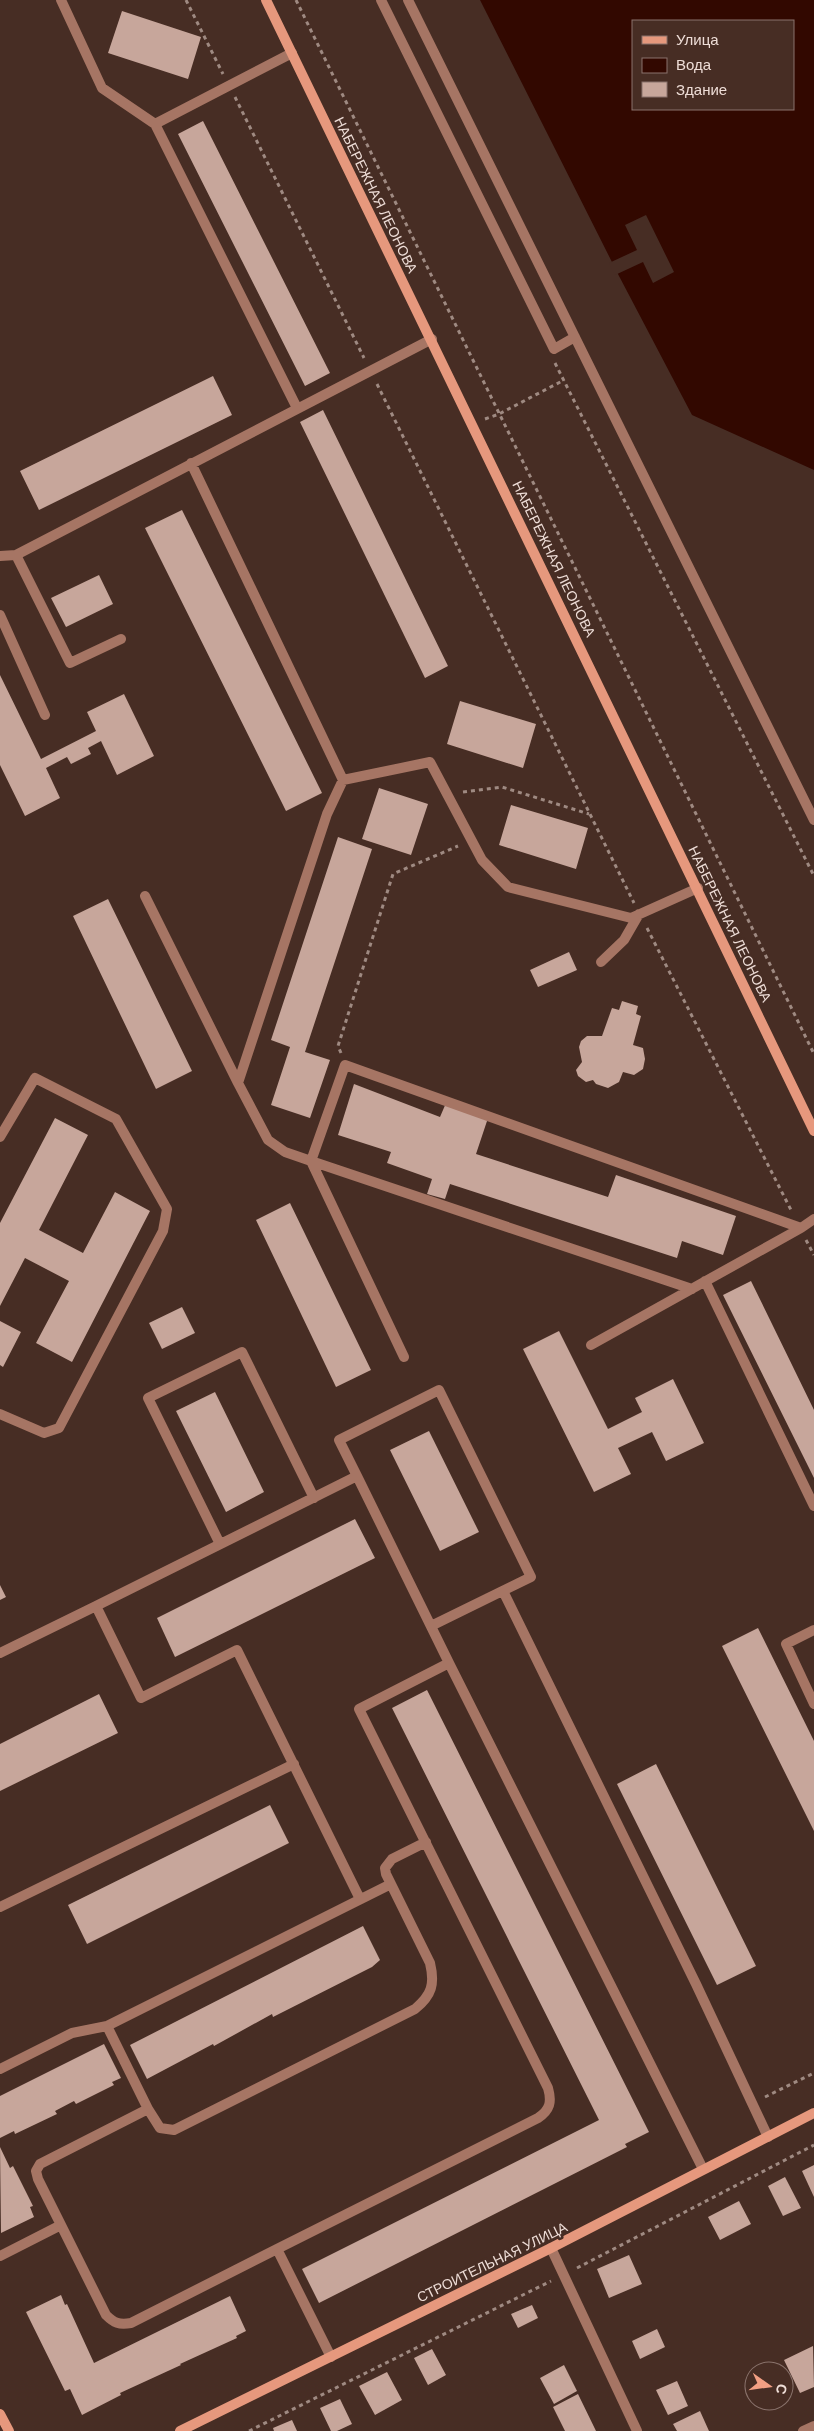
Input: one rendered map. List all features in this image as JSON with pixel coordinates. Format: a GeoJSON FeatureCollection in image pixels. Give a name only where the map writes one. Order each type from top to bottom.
{"type":"FeatureCollection","features":[{"type":"Feature","properties":{"kind":"main road","name":"НАБЕРЕЖНАЯ ЛЕОНОВА"},"geometry":{"type":"LineString","coordinates":[[266,0],[432,339],[814,1131]]}},
{"type":"Feature","properties":{"kind":"main road","name":"СТРОИТЕЛЬНАЯ УЛИЦА"},"geometry":{"type":"LineString","coordinates":[[180,2431],[551,2248],[814,2113]]}},
{"type":"Feature","properties":{"kind":"main road"},"geometry":{"type":"LineString","coordinates":[[0,2414],[9,2431]]}},
{"type":"Feature","properties":{"kind":"street"},"geometry":{"type":"LineString","coordinates":[[61,0],[102,88],[155,124],[297,408]]}},
{"type":"Feature","properties":{"kind":"street"},"geometry":{"type":"LineString","coordinates":[[381,0],[554,349],[576,337]]}},
{"type":"Feature","properties":{"kind":"street"},"geometry":{"type":"LineString","coordinates":[[408,0],[814,820]]}},
{"type":"Feature","properties":{"kind":"street"},"geometry":{"type":"LineString","coordinates":[[155,124],[292,53]]}},
{"type":"Feature","properties":{"kind":"street"},"geometry":{"type":"LineString","coordinates":[[0,556],[16,555],[190,462],[432,339]]}},
{"type":"Feature","properties":{"kind":"street"},"geometry":{"type":"LineString","coordinates":[[190,462],[342,780],[327,814],[238,1084]]}},
{"type":"Feature","properties":{"kind":"street"},"geometry":{"type":"LineString","coordinates":[[16,555],[70,663],[121,639]]}},
{"type":"Feature","properties":{"kind":"street"},"geometry":{"type":"LineString","coordinates":[[0,614],[3,629],[45,715]]}},
{"type":"Feature","properties":{"kind":"street"},"geometry":{"type":"LineString","coordinates":[[342,780],[430,762],[482,860],[508,887],[631,918],[698,888]]}},
{"type":"Feature","properties":{"kind":"street"},"geometry":{"type":"LineString","coordinates":[[145,896],[238,1084],[268,1140],[285,1152],[692,1289]]}},
{"type":"Feature","properties":{"kind":"street"},"geometry":{"type":"LineString","coordinates":[[601,962],[624,940],[639,914]]}},
{"type":"Feature","properties":{"kind":"street"},"geometry":{"type":"LineString","coordinates":[[404,1357],[311,1161],[346,1065],[801,1228]]}},
{"type":"Feature","properties":{"kind":"street"},"geometry":{"type":"LineString","coordinates":[[0,1137],[35,1078],[116,1118],[167,1209],[163,1231],[59,1428],[44,1433],[0,1414]]}},
{"type":"Feature","properties":{"kind":"street"},"geometry":{"type":"LineString","coordinates":[[591,1346],[814,1219]]}},
{"type":"Feature","properties":{"kind":"street"},"geometry":{"type":"LineString","coordinates":[[706,1282],[814,1506]]}},
{"type":"Feature","properties":{"kind":"street"},"geometry":{"type":"LineString","coordinates":[[220,1544],[148,1398],[156,1394],[242,1352],[314,1498]]}},
{"type":"Feature","properties":{"kind":"street"},"geometry":{"type":"LineString","coordinates":[[431,1626],[531,1577],[439,1390],[339,1440],[449,1663],[702,2170]]}},
{"type":"Feature","properties":{"kind":"street"},"geometry":{"type":"LineString","coordinates":[[0,1653],[357,1476]]}},
{"type":"Feature","properties":{"kind":"street"},"geometry":{"type":"LineString","coordinates":[[503,1591],[768,2137]]}},
{"type":"Feature","properties":{"kind":"street"},"geometry":{"type":"LineString","coordinates":[[96,1606],[140,1698],[237,1650],[360,1899]]}},
{"type":"Feature","properties":{"kind":"street"},"geometry":{"type":"LineString","coordinates":[[814,1630],[786,1644],[814,1704]]}},
{"type":"Feature","properties":{"kind":"street"},"geometry":{"type":"LineString","coordinates":[[148,2109],[40,2164],[36,2171],[38,2179],[106,2315],[112,2322],[121,2325],[131,2323],[538,2118],[546,2112],[552,2100],[548,2088],[359,1709],[449,1663]]}},
{"type":"Feature","properties":{"kind":"street"},"geometry":{"type":"LineString","coordinates":[[0,1907],[294,1764]]}},
{"type":"Feature","properties":{"kind":"street"},"geometry":{"type":"LineString","coordinates":[[107,2026],[148,2109],[160,2128],[174,2130],[415,2009],[426,2000],[433,1988],[434,1976],[430,1963],[386,1874],[388,1862],[426,1842]]}},
{"type":"Feature","properties":{"kind":"street"},"geometry":{"type":"LineString","coordinates":[[0,2069],[72,2033],[107,2026],[390,1884]]}},
{"type":"Feature","properties":{"kind":"street"},"geometry":{"type":"LineString","coordinates":[[0,2256],[61,2225]]}},
{"type":"Feature","properties":{"kind":"street"},"geometry":{"type":"LineString","coordinates":[[551,2248],[636,2431]]}},
{"type":"Feature","properties":{"kind":"street"},"geometry":{"type":"LineString","coordinates":[[277,2249],[331,2356]]}},
{"type":"Feature","properties":{"kind":"street"},"geometry":{"type":"LineString","coordinates":[[803,2431],[814,2426]]}},
{"type":"Feature","properties":{"kind":"path"},"geometry":{"type":"LineString","coordinates":[[186,0],[639,914],[801,1228]]}},
{"type":"Feature","properties":{"kind":"path"},"geometry":{"type":"LineString","coordinates":[[296,0],[814,1054]]}},
{"type":"Feature","properties":{"kind":"path"},"geometry":{"type":"LineString","coordinates":[[551,354],[814,876]]}},
{"type":"Feature","properties":{"kind":"path"},"geometry":{"type":"LineString","coordinates":[[472,423],[499,414],[564,380]]}},
{"type":"Feature","properties":{"kind":"path"},"geometry":{"type":"LineString","coordinates":[[447,794],[502,787],[589,814]]}},
{"type":"Feature","properties":{"kind":"path"},"geometry":{"type":"LineString","coordinates":[[346,1065],[338,1046],[393,874],[472,841]]}},
{"type":"Feature","properties":{"kind":"path"},"geometry":{"type":"LineString","coordinates":[[810,1246],[814,1244]]}},
{"type":"Feature","properties":{"kind":"path"},"geometry":{"type":"LineString","coordinates":[[752,2103],[814,2073]]}},
{"type":"Feature","properties":{"kind":"path"},"geometry":{"type":"LineString","coordinates":[[249,2431],[564,2275],[814,2145]]}},
{"type":"Feature","properties":{"kind":"water"},"geometry":{"type":"Polygon","coordinates":[[[480,0],[814,0],[814,470],[692,415],[619,276],[480,0]]]}},
{"type":"Feature","properties":{"kind":"pier"},"geometry":{"type":"Polygon","coordinates":[[[646,215],[674,272],[653,283],[643,262],[615,275],[609,263],[637,250],[625,225],[646,215]]]}},
{"type":"Feature","properties":{"kind":"building"},"geometry":{"type":"Polygon","coordinates":[[[122,11],[201,37],[188,79],[108,53],[122,11]]]}},
{"type":"Feature","properties":{"kind":"building"},"geometry":{"type":"Polygon","coordinates":[[[203,121],[330,373],[305,386],[178,134],[203,121]]]}},
{"type":"Feature","properties":{"kind":"building"},"geometry":{"type":"Polygon","coordinates":[[[213,376],[232,415],[39,510],[20,471],[213,376]]]}},
{"type":"Feature","properties":{"kind":"building"},"geometry":{"type":"Polygon","coordinates":[[[323,410],[448,666],[425,678],[300,422],[323,410]]]}},
{"type":"Feature","properties":{"kind":"building"},"geometry":{"type":"Polygon","coordinates":[[[182,510],[322,793],[286,811],[145,528],[182,510]]]}},
{"type":"Feature","properties":{"kind":"building"},"geometry":{"type":"Polygon","coordinates":[[[99,575],[113,604],[66,627],[51,598],[99,575]]]}},
{"type":"Feature","properties":{"kind":"building"},"geometry":{"type":"Polygon","coordinates":[[[0,675],[41,759],[96,731],[87,712],[124,694],[154,756],[117,775],[101,741],[88,748],[91,754],[71,764],[67,757],[46,768],[60,798],[25,816],[0,765],[0,675]]]}},
{"type":"Feature","properties":{"kind":"building"},"geometry":{"type":"Polygon","coordinates":[[[460,701],[536,724],[523,768],[447,744],[460,701]]]}},
{"type":"Feature","properties":{"kind":"building"},"geometry":{"type":"Polygon","coordinates":[[[379,788],[428,804],[411,855],[362,839],[379,788]]]}},
{"type":"Feature","properties":{"kind":"building"},"geometry":{"type":"Polygon","coordinates":[[[511,805],[588,828],[576,869],[499,845],[511,805]]]}},
{"type":"Feature","properties":{"kind":"building"},"geometry":{"type":"Polygon","coordinates":[[[338,837],[372,849],[305,1052],[330,1060],[310,1118],[271,1105],[290,1047],[271,1040],[338,837]]]}},
{"type":"Feature","properties":{"kind":"building"},"geometry":{"type":"Polygon","coordinates":[[[108,899],[192,1071],[156,1089],[73,916],[108,899]]]}},
{"type":"Feature","properties":{"kind":"building"},"geometry":{"type":"Polygon","coordinates":[[[569,952],[577,970],[538,987],[530,970],[569,952]]]}},
{"type":"Feature","properties":{"kind":"building"},"geometry":{"type":"Polygon","coordinates":[[[622,1001],[638,1006],[636,1014],[641,1016],[633,1045],[643,1048],[645,1059],[643,1069],[634,1075],[623,1072],[619,1082],[608,1088],[596,1084],[593,1080],[586,1082],[578,1076],[576,1070],[582,1062],[579,1047],[581,1041],[587,1036],[602,1036],[612,1008],[619,1010],[622,1001]]]}},
{"type":"Feature","properties":{"kind":"building"},"geometry":{"type":"Polygon","coordinates":[[[354,1084],[440,1117],[446,1103],[488,1118],[476,1154],[608,1197],[616,1175],[736,1216],[723,1255],[682,1241],[677,1258],[450,1184],[445,1199],[427,1194],[432,1179],[387,1163],[391,1152],[338,1135],[354,1084]]]}},
{"type":"Feature","properties":{"kind":"building"},"geometry":{"type":"Polygon","coordinates":[[[55,1118],[88,1135],[39,1230],[83,1253],[115,1192],[150,1211],[72,1362],[36,1343],[69,1281],[25,1258],[0,1306],[0,1223],[55,1118]]]}},
{"type":"Feature","properties":{"kind":"building"},"geometry":{"type":"Polygon","coordinates":[[[290,1203],[371,1370],[336,1387],[256,1220],[290,1203]]]}},
{"type":"Feature","properties":{"kind":"building"},"geometry":{"type":"Polygon","coordinates":[[[751,1281],[814,1410],[814,1478],[723,1295],[751,1281]]]}},
{"type":"Feature","properties":{"kind":"building"},"geometry":{"type":"Polygon","coordinates":[[[182,1307],[195,1333],[162,1349],[149,1323],[182,1307]]]}},
{"type":"Feature","properties":{"kind":"building"},"geometry":{"type":"Polygon","coordinates":[[[0,1321],[21,1332],[3,1367],[0,1365],[0,1321]]]}},
{"type":"Feature","properties":{"kind":"building"},"geometry":{"type":"Polygon","coordinates":[[[559,1331],[608,1429],[642,1412],[635,1398],[673,1379],[704,1443],[666,1461],[652,1432],[618,1448],[631,1474],[594,1492],[523,1349],[559,1331]]]}},
{"type":"Feature","properties":{"kind":"building"},"geometry":{"type":"Polygon","coordinates":[[[215,1392],[264,1492],[226,1512],[176,1411],[215,1392]]]}},
{"type":"Feature","properties":{"kind":"building"},"geometry":{"type":"Polygon","coordinates":[[[429,1431],[479,1532],[440,1551],[390,1450],[429,1431]]]}},
{"type":"Feature","properties":{"kind":"building"},"geometry":{"type":"Polygon","coordinates":[[[355,1519],[375,1558],[175,1657],[157,1618],[355,1519]]]}},
{"type":"Feature","properties":{"kind":"building"},"geometry":{"type":"Polygon","coordinates":[[[0,1585],[6,1597],[0,1600],[0,1585]]]}},
{"type":"Feature","properties":{"kind":"building"},"geometry":{"type":"Polygon","coordinates":[[[758,1628],[814,1741],[814,1831],[722,1646],[758,1628]]]}},
{"type":"Feature","properties":{"kind":"building"},"geometry":{"type":"Polygon","coordinates":[[[427,1690],[649,2132],[625,2144],[627,2147],[319,2303],[302,2269],[599,2120],[392,1708],[427,1690]]]}},
{"type":"Feature","properties":{"kind":"building"},"geometry":{"type":"Polygon","coordinates":[[[99,1694],[118,1733],[0,1791],[0,1744],[99,1694]]]}},
{"type":"Feature","properties":{"kind":"building"},"geometry":{"type":"Polygon","coordinates":[[[656,1764],[756,1966],[717,1985],[617,1784],[656,1764]]]}},
{"type":"Feature","properties":{"kind":"building"},"geometry":{"type":"Polygon","coordinates":[[[270,1805],[289,1843],[87,1944],[68,1905],[270,1805]]]}},
{"type":"Feature","properties":{"kind":"building"},"geometry":{"type":"Polygon","coordinates":[[[363,1926],[380,1960],[372,1967],[273,2017],[272,2014],[214,2046],[213,2044],[147,2079],[130,2045],[363,1926]]]}},
{"type":"Feature","properties":{"kind":"building"},"geometry":{"type":"Polygon","coordinates":[[[104,2044],[121,2078],[112,2082],[114,2085],[76,2104],[74,2101],[55,2111],[57,2114],[15,2134],[14,2131],[0,2138],[0,2096],[104,2044]]]}},
{"type":"Feature","properties":{"kind":"building"},"geometry":{"type":"Polygon","coordinates":[[[0,2147],[10,2168],[13,2166],[33,2206],[30,2207],[34,2217],[1,2233],[0,2147]]]}},
{"type":"Feature","properties":{"kind":"building"},"geometry":{"type":"Polygon","coordinates":[[[814,2165],[814,2197],[802,2171],[814,2165]]]}},
{"type":"Feature","properties":{"kind":"building"},"geometry":{"type":"Polygon","coordinates":[[[785,2177],[801,2208],[783,2216],[768,2186],[785,2177]]]}},
{"type":"Feature","properties":{"kind":"building"},"geometry":{"type":"Polygon","coordinates":[[[739,2201],[751,2224],[720,2240],[708,2217],[739,2201]]]}},
{"type":"Feature","properties":{"kind":"building"},"geometry":{"type":"Polygon","coordinates":[[[629,2255],[642,2284],[609,2298],[597,2269],[629,2255]]]}},
{"type":"Feature","properties":{"kind":"building"},"geometry":{"type":"Polygon","coordinates":[[[61,2295],[94,2363],[230,2296],[246,2331],[236,2336],[237,2338],[120,2393],[121,2395],[82,2415],[70,2389],[65,2391],[26,2312],[61,2295]]]}},
{"type":"Feature","properties":{"kind":"building"},"geometry":{"type":"Polygon","coordinates":[[[532,2305],[538,2318],[518,2328],[511,2314],[532,2305]]]}},
{"type":"Feature","properties":{"kind":"building"},"geometry":{"type":"Polygon","coordinates":[[[657,2329],[665,2347],[640,2359],[632,2341],[657,2329]]]}},
{"type":"Feature","properties":{"kind":"building"},"geometry":{"type":"Polygon","coordinates":[[[813,2346],[814,2387],[800,2393],[794,2381],[794,2361],[784,2360],[813,2346]]]}},
{"type":"Feature","properties":{"kind":"building"},"geometry":{"type":"Polygon","coordinates":[[[432,2349],[446,2375],[428,2385],[414,2358],[432,2349]]]}},
{"type":"Feature","properties":{"kind":"building"},"geometry":{"type":"Polygon","coordinates":[[[564,2365],[577,2391],[554,2404],[540,2378],[564,2365]]]}},
{"type":"Feature","properties":{"kind":"building"},"geometry":{"type":"Polygon","coordinates":[[[387,2372],[402,2400],[375,2415],[359,2386],[387,2372]]]}},
{"type":"Feature","properties":{"kind":"building"},"geometry":{"type":"Polygon","coordinates":[[[677,2381],[688,2406],[668,2415],[656,2390],[677,2381]]]}},
{"type":"Feature","properties":{"kind":"building"},"geometry":{"type":"Polygon","coordinates":[[[578,2394],[596,2431],[565,2431],[553,2407],[578,2394]]]}},
{"type":"Feature","properties":{"kind":"building"},"geometry":{"type":"Polygon","coordinates":[[[340,2399],[352,2424],[337,2431],[331,2431],[320,2408],[340,2399]]]}},
{"type":"Feature","properties":{"kind":"building"},"geometry":{"type":"Polygon","coordinates":[[[700,2411],[709,2431],[677,2431],[673,2424],[700,2411]]]}},
{"type":"Feature","properties":{"kind":"building"},"geometry":{"type":"Polygon","coordinates":[[[292,2420],[297,2431],[274,2431],[273,2428],[292,2420]]]}}]}
